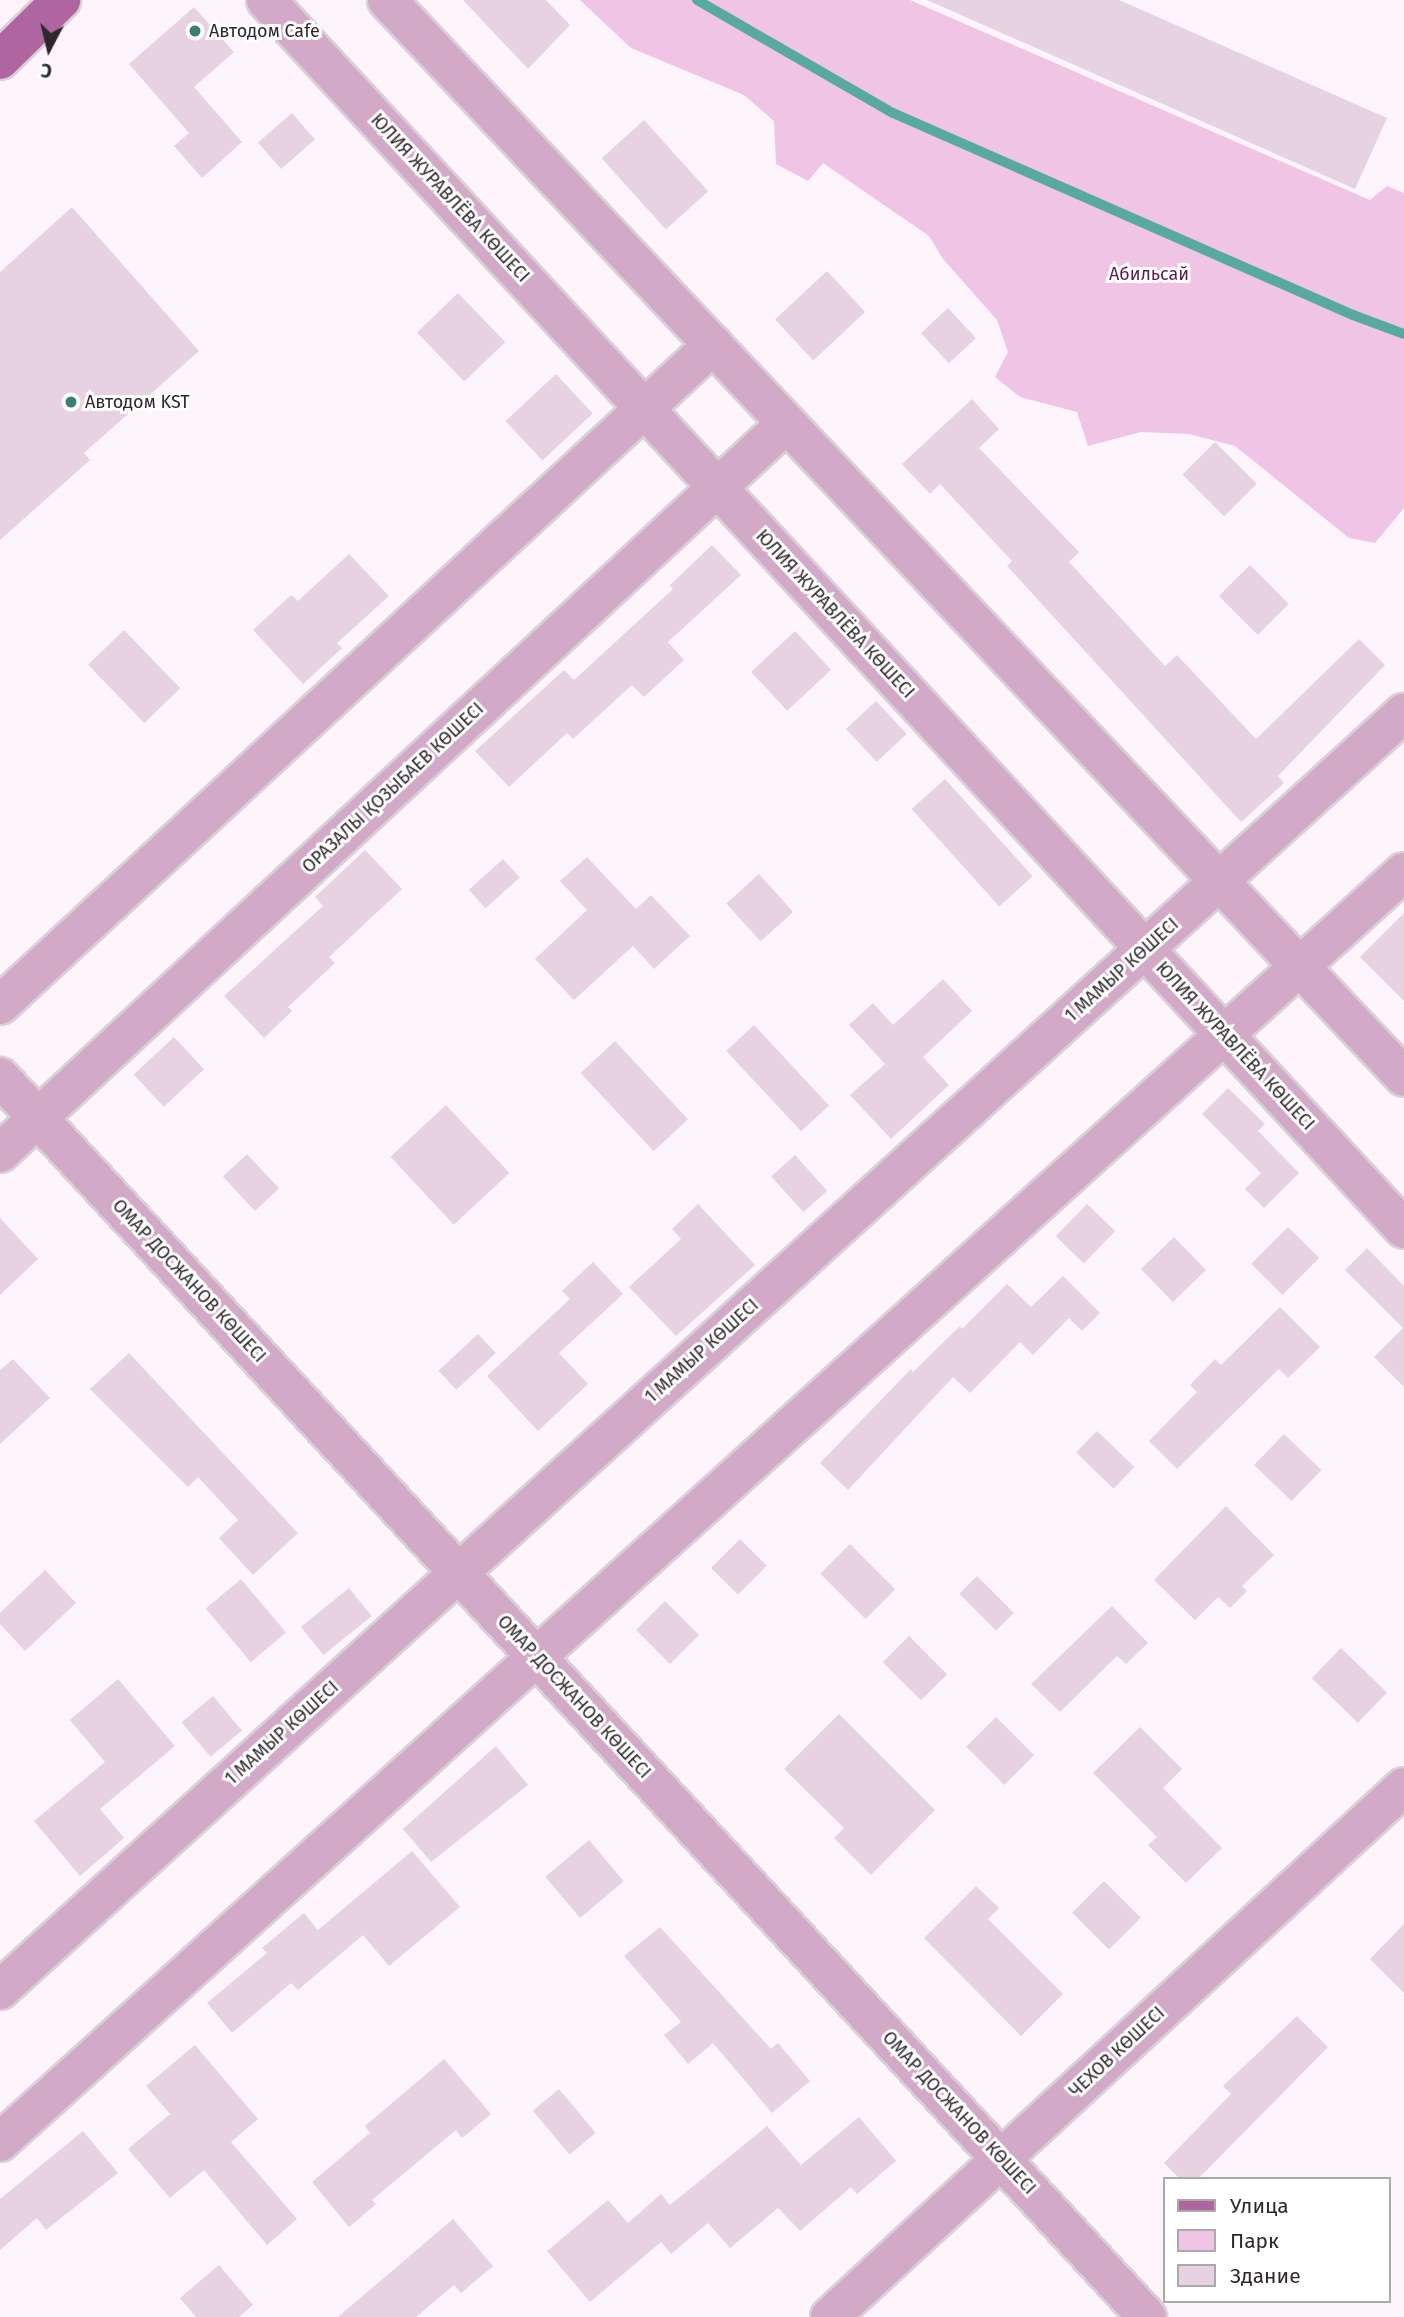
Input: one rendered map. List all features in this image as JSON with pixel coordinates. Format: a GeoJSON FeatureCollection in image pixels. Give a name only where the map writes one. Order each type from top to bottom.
{"type":"FeatureCollection","features":[{"type":"Feature","properties":{"kind":"main road"},"geometry":{"type":"LineString","coordinates":[[0,60],[61,0]]}},
{"type":"Feature","properties":{"kind":"street","name":"ЮЛИЯ ЖУРАВЛЁВА КӨШЕСІ"},"geometry":{"type":"LineString","coordinates":[[266,0],[1404,1229]]}},
{"type":"Feature","properties":{"kind":"street"},"geometry":{"type":"LineString","coordinates":[[387,0],[1404,1077]]}},
{"type":"Feature","properties":{"kind":"street"},"geometry":{"type":"LineString","coordinates":[[0,1005],[713,345]]}},
{"type":"Feature","properties":{"kind":"street","name":"ОРАЗАЛЫ ҚОЗЫБАЕВ КӨШЕСІ"},"geometry":{"type":"LineString","coordinates":[[0,1153],[786,423]]}},
{"type":"Feature","properties":{"kind":"street","name":"1 МАМЫР КӨШЕСІ"},"geometry":{"type":"LineString","coordinates":[[0,1990],[1404,713]]}},
{"type":"Feature","properties":{"kind":"street"},"geometry":{"type":"LineString","coordinates":[[0,2142],[1404,872]]}},
{"type":"Feature","properties":{"kind":"street","name":"ОМАР ДОСЖАНОВ КӨШЕСІ"},"geometry":{"type":"LineString","coordinates":[[0,1077],[1147,2317]]}},
{"type":"Feature","properties":{"kind":"street","name":"ЧЕХОВ КӨШЕСІ"},"geometry":{"type":"LineString","coordinates":[[830,2317],[1404,1787]]}},
{"type":"Feature","properties":{"kind":"green space","name":"Абильсай"},"geometry":{"type":"Polygon","coordinates":[[[580,0],[910,0],[1370,200],[1387,186],[1404,193],[1404,508],[1375,543],[1349,538],[1235,446],[1189,434],[1141,432],[1088,446],[1077,412],[1020,397],[995,377],[1008,352],[997,320],[943,259],[929,236],[823,163],[808,181],[776,164],[774,121],[744,95],[631,48],[580,0]]]}},
{"type":"Feature","properties":{"kind":"building"},"geometry":{"type":"Polygon","coordinates":[[[463,0],[546,0],[570,25],[528,69],[463,0]]]}},
{"type":"Feature","properties":{"kind":"building"},"geometry":{"type":"Polygon","coordinates":[[[927,0],[1119,0],[1387,118],[1355,189],[927,0]]]}},
{"type":"Feature","properties":{"kind":"building"},"geometry":{"type":"Polygon","coordinates":[[[194,7],[234,52],[194,87],[242,142],[202,178],[174,146],[189,133],[129,64],[194,7]]]}},
{"type":"Feature","properties":{"kind":"building"},"geometry":{"type":"Polygon","coordinates":[[[292,113],[315,139],[281,169],[258,143],[292,113]]]}},
{"type":"Feature","properties":{"kind":"building"},"geometry":{"type":"Polygon","coordinates":[[[644,120],[708,191],[666,229],[602,158],[644,120]]]}},
{"type":"Feature","properties":{"kind":"building","name":"Автодом KST"},"geometry":{"type":"Polygon","coordinates":[[[72,207],[199,351],[84,453],[90,460],[0,540],[0,272],[72,207]]]}},
{"type":"Feature","properties":{"kind":"building"},"geometry":{"type":"Polygon","coordinates":[[[827,271],[865,312],[813,360],[775,319],[827,271]]]}},
{"type":"Feature","properties":{"kind":"building"},"geometry":{"type":"Polygon","coordinates":[[[458,293],[505,342],[464,382],[417,333],[458,293]]]}},
{"type":"Feature","properties":{"kind":"building"},"geometry":{"type":"Polygon","coordinates":[[[948,308],[976,338],[949,363],[921,333],[948,308]]]}},
{"type":"Feature","properties":{"kind":"building"},"geometry":{"type":"Polygon","coordinates":[[[556,374],[593,413],[542,461],[506,421],[556,374]]]}},
{"type":"Feature","properties":{"kind":"building"},"geometry":{"type":"Polygon","coordinates":[[[972,399],[999,429],[979,448],[1079,552],[1069,562],[1165,666],[1177,655],[1256,739],[1359,639],[1385,665],[1278,776],[1284,783],[1241,822],[1007,566],[1012,561],[940,484],[930,494],[902,464],[972,399]]]}},
{"type":"Feature","properties":{"kind":"building"},"geometry":{"type":"Polygon","coordinates":[[[1215,442],[1257,484],[1224,516],[1182,475],[1215,442]]]}},
{"type":"Feature","properties":{"kind":"building"},"geometry":{"type":"Polygon","coordinates":[[[712,545],[741,575],[668,642],[684,660],[644,697],[632,685],[573,739],[567,733],[509,787],[475,751],[564,670],[574,680],[673,589],[670,585],[712,545]]]}},
{"type":"Feature","properties":{"kind":"building"},"geometry":{"type":"Polygon","coordinates":[[[349,554],[389,596],[337,643],[342,648],[303,684],[253,630],[291,595],[298,601],[349,554]]]}},
{"type":"Feature","properties":{"kind":"building"},"geometry":{"type":"Polygon","coordinates":[[[1250,565],[1289,604],[1258,635],[1219,596],[1250,565]]]}},
{"type":"Feature","properties":{"kind":"building"},"geometry":{"type":"Polygon","coordinates":[[[124,630],[180,688],[144,723],[88,665],[124,630]]]}},
{"type":"Feature","properties":{"kind":"building"},"geometry":{"type":"Polygon","coordinates":[[[795,631],[831,670],[787,711],[751,672],[795,631]]]}},
{"type":"Feature","properties":{"kind":"building"},"geometry":{"type":"Polygon","coordinates":[[[876,701],[907,734],[877,762],[846,729],[876,701]]]}},
{"type":"Feature","properties":{"kind":"building"},"geometry":{"type":"Polygon","coordinates":[[[945,779],[1033,876],[999,906],[912,809],[945,779]]]}},
{"type":"Feature","properties":{"kind":"building"},"geometry":{"type":"Polygon","coordinates":[[[365,850],[402,889],[329,957],[335,963],[288,1007],[292,1011],[264,1038],[224,996],[323,906],[315,897],[365,850]]]}},
{"type":"Feature","properties":{"kind":"building"},"geometry":{"type":"Polygon","coordinates":[[[587,857],[636,909],[651,895],[690,936],[654,969],[633,946],[574,1000],[535,959],[587,910],[560,881],[587,857]]]}},
{"type":"Feature","properties":{"kind":"building"},"geometry":{"type":"Polygon","coordinates":[[[503,859],[520,878],[486,908],[469,890],[503,859]]]}},
{"type":"Feature","properties":{"kind":"building"},"geometry":{"type":"Polygon","coordinates":[[[759,874],[793,912],[760,941],[726,903],[759,874]]]}},
{"type":"Feature","properties":{"kind":"building"},"geometry":{"type":"Polygon","coordinates":[[[1404,913],[1404,1001],[1360,957],[1404,913]]]}},
{"type":"Feature","properties":{"kind":"building"},"geometry":{"type":"Polygon","coordinates":[[[943,979],[972,1011],[923,1057],[949,1085],[891,1139],[850,1095],[885,1064],[849,1025],[873,1003],[893,1025],[943,979]]]}},
{"type":"Feature","properties":{"kind":"building"},"geometry":{"type":"Polygon","coordinates":[[[754,1025],[829,1105],[801,1131],[726,1051],[754,1025]]]}},
{"type":"Feature","properties":{"kind":"building"},"geometry":{"type":"Polygon","coordinates":[[[174,1037],[204,1069],[164,1107],[134,1075],[174,1037]]]}},
{"type":"Feature","properties":{"kind":"building"},"geometry":{"type":"Polygon","coordinates":[[[615,1041],[688,1119],[654,1151],[581,1073],[615,1041]]]}},
{"type":"Feature","properties":{"kind":"building"},"geometry":{"type":"Polygon","coordinates":[[[1228,1088],[1265,1124],[1258,1131],[1299,1173],[1264,1208],[1245,1189],[1261,1173],[1202,1114],[1228,1088]]]}},
{"type":"Feature","properties":{"kind":"building"},"geometry":{"type":"Polygon","coordinates":[[[446,1105],[509,1173],[454,1225],[390,1157],[446,1105]]]}},
{"type":"Feature","properties":{"kind":"building"},"geometry":{"type":"Polygon","coordinates":[[[247,1154],[279,1188],[255,1211],[223,1177],[247,1154]]]}},
{"type":"Feature","properties":{"kind":"building"},"geometry":{"type":"Polygon","coordinates":[[[795,1155],[827,1191],[803,1212],[771,1176],[795,1155]]]}},
{"type":"Feature","properties":{"kind":"building"},"geometry":{"type":"Polygon","coordinates":[[[698,1204],[755,1265],[676,1336],[629,1287],[681,1239],[672,1229],[698,1204]]]}},
{"type":"Feature","properties":{"kind":"building"},"geometry":{"type":"Polygon","coordinates":[[[1087,1204],[1115,1231],[1084,1263],[1056,1236],[1087,1204]]]}},
{"type":"Feature","properties":{"kind":"building"},"geometry":{"type":"Polygon","coordinates":[[[0,1218],[38,1259],[0,1295],[0,1218]]]}},
{"type":"Feature","properties":{"kind":"building"},"geometry":{"type":"Polygon","coordinates":[[[1288,1227],[1319,1258],[1282,1295],[1251,1264],[1288,1227]]]}},
{"type":"Feature","properties":{"kind":"building"},"geometry":{"type":"Polygon","coordinates":[[[1174,1237],[1206,1270],[1173,1302],[1141,1269],[1174,1237]]]}},
{"type":"Feature","properties":{"kind":"building"},"geometry":{"type":"Polygon","coordinates":[[[1367,1248],[1404,1286],[1404,1387],[1374,1357],[1403,1328],[1345,1270],[1367,1248]]]}},
{"type":"Feature","properties":{"kind":"building"},"geometry":{"type":"Polygon","coordinates":[[[593,1262],[623,1294],[559,1353],[588,1384],[538,1431],[487,1376],[570,1299],[562,1291],[593,1262]]]}},
{"type":"Feature","properties":{"kind":"building"},"geometry":{"type":"Polygon","coordinates":[[[1063,1276],[1100,1313],[1082,1331],[1069,1318],[1033,1355],[1020,1342],[970,1393],[953,1377],[848,1490],[820,1463],[911,1369],[913,1372],[960,1326],[962,1329],[1007,1284],[1031,1307],[1063,1276]]]}},
{"type":"Feature","properties":{"kind":"building"},"geometry":{"type":"Polygon","coordinates":[[[1280,1307],[1320,1347],[1288,1378],[1279,1369],[1177,1469],[1149,1441],[1197,1392],[1190,1385],[1215,1359],[1221,1365],[1280,1307]]]}},
{"type":"Feature","properties":{"kind":"building"},"geometry":{"type":"Polygon","coordinates":[[[478,1334],[496,1353],[456,1390],[439,1371],[478,1334]]]}},
{"type":"Feature","properties":{"kind":"building"},"geometry":{"type":"Polygon","coordinates":[[[129,1353],[298,1533],[253,1575],[219,1538],[238,1520],[198,1477],[188,1487],[90,1389],[129,1353]]]}},
{"type":"Feature","properties":{"kind":"building"},"geometry":{"type":"Polygon","coordinates":[[[13,1359],[50,1398],[0,1444],[0,1370],[13,1359]]]}},
{"type":"Feature","properties":{"kind":"building"},"geometry":{"type":"Polygon","coordinates":[[[1097,1431],[1134,1467],[1114,1489],[1076,1453],[1097,1431]]]}},
{"type":"Feature","properties":{"kind":"building"},"geometry":{"type":"Polygon","coordinates":[[[1284,1434],[1321,1470],[1292,1501],[1254,1465],[1284,1434]]]}},
{"type":"Feature","properties":{"kind":"building"},"geometry":{"type":"Polygon","coordinates":[[[1226,1506],[1274,1555],[1242,1586],[1247,1591],[1230,1608],[1218,1597],[1195,1620],[1154,1580],[1226,1506]]]}},
{"type":"Feature","properties":{"kind":"building"},"geometry":{"type":"Polygon","coordinates":[[[740,1539],[767,1566],[738,1595],[711,1568],[740,1539]]]}},
{"type":"Feature","properties":{"kind":"building"},"geometry":{"type":"Polygon","coordinates":[[[850,1544],[895,1589],[866,1619],[820,1574],[850,1544]]]}},
{"type":"Feature","properties":{"kind":"building"},"geometry":{"type":"Polygon","coordinates":[[[45,1570],[76,1603],[25,1651],[0,1624],[0,1613],[45,1570]]]}},
{"type":"Feature","properties":{"kind":"building"},"geometry":{"type":"Polygon","coordinates":[[[977,1576],[1014,1613],[996,1630],[959,1594],[977,1576]]]}},
{"type":"Feature","properties":{"kind":"building"},"geometry":{"type":"Polygon","coordinates":[[[241,1579],[286,1633],[251,1662],[206,1609],[241,1579]]]}},
{"type":"Feature","properties":{"kind":"building"},"geometry":{"type":"Polygon","coordinates":[[[349,1588],[372,1616],[323,1655],[301,1627],[349,1588]]]}},
{"type":"Feature","properties":{"kind":"building"},"geometry":{"type":"Polygon","coordinates":[[[665,1601],[699,1635],[670,1664],[636,1630],[665,1601]]]}},
{"type":"Feature","properties":{"kind":"building"},"geometry":{"type":"Polygon","coordinates":[[[1112,1606],[1148,1643],[1126,1664],[1117,1656],[1060,1712],[1031,1684],[1112,1606]]]}},
{"type":"Feature","properties":{"kind":"building"},"geometry":{"type":"Polygon","coordinates":[[[909,1636],[947,1674],[921,1700],[883,1662],[909,1636]]]}},
{"type":"Feature","properties":{"kind":"building"},"geometry":{"type":"Polygon","coordinates":[[[1341,1648],[1387,1692],[1358,1723],[1312,1678],[1341,1648]]]}},
{"type":"Feature","properties":{"kind":"building"},"geometry":{"type":"Polygon","coordinates":[[[118,1679],[175,1746],[100,1809],[124,1838],[80,1876],[34,1821],[105,1762],[70,1720],[118,1679]]]}},
{"type":"Feature","properties":{"kind":"building"},"geometry":{"type":"Polygon","coordinates":[[[213,1696],[242,1730],[211,1757],[182,1722],[213,1696]]]}},
{"type":"Feature","properties":{"kind":"building"},"geometry":{"type":"Polygon","coordinates":[[[839,1714],[935,1810],[871,1875],[834,1838],[844,1828],[784,1769],[839,1714]]]}},
{"type":"Feature","properties":{"kind":"building"},"geometry":{"type":"Polygon","coordinates":[[[996,1717],[1034,1755],[1004,1785],[966,1747],[996,1717]]]}},
{"type":"Feature","properties":{"kind":"building"},"geometry":{"type":"Polygon","coordinates":[[[1140,1727],[1182,1769],[1163,1788],[1222,1848],[1186,1883],[1148,1845],[1157,1837],[1093,1773],[1140,1727]]]}},
{"type":"Feature","properties":{"kind":"building"},"geometry":{"type":"Polygon","coordinates":[[[496,1746],[528,1785],[431,1862],[403,1829],[496,1746]]]}},
{"type":"Feature","properties":{"kind":"building"},"geometry":{"type":"Polygon","coordinates":[[[589,1840],[624,1881],[580,1918],[545,1877],[589,1840]]]}},
{"type":"Feature","properties":{"kind":"building"},"geometry":{"type":"Polygon","coordinates":[[[412,1851],[460,1907],[389,1966],[363,1935],[298,1990],[291,1983],[232,2033],[207,2003],[267,1953],[262,1948],[304,1913],[318,1930],[412,1851]]]}},
{"type":"Feature","properties":{"kind":"building"},"geometry":{"type":"Polygon","coordinates":[[[1104,1881],[1141,1918],[1109,1950],[1072,1913],[1104,1881]]]}},
{"type":"Feature","properties":{"kind":"building"},"geometry":{"type":"Polygon","coordinates":[[[976,1886],[999,1908],[988,1919],[1063,1994],[1021,2036],[924,1938],[976,1886]]]}},
{"type":"Feature","properties":{"kind":"building"},"geometry":{"type":"Polygon","coordinates":[[[1404,1924],[1404,1993],[1370,1959],[1404,1924]]]}},
{"type":"Feature","properties":{"kind":"building"},"geometry":{"type":"Polygon","coordinates":[[[660,1927],[771,2049],[778,2043],[810,2081],[772,2113],[713,2043],[688,2064],[664,2035],[681,2022],[624,1956],[660,1927]]]}},
{"type":"Feature","properties":{"kind":"building"},"geometry":{"type":"Polygon","coordinates":[[[1297,2016],[1328,2047],[1200,2177],[1178,2177],[1164,2163],[1231,2094],[1223,2086],[1297,2016]]]}},
{"type":"Feature","properties":{"kind":"building"},"geometry":{"type":"Polygon","coordinates":[[[195,2045],[258,2119],[231,2142],[297,2219],[267,2245],[204,2170],[170,2198],[128,2149],[170,2114],[146,2086],[195,2045]]]}},
{"type":"Feature","properties":{"kind":"building"},"geometry":{"type":"Polygon","coordinates":[[[444,2059],[491,2114],[462,2138],[456,2130],[372,2200],[376,2204],[349,2227],[312,2182],[370,2133],[365,2126],[444,2059]]]}},
{"type":"Feature","properties":{"kind":"building"},"geometry":{"type":"Polygon","coordinates":[[[559,2089],[596,2133],[570,2155],[533,2111],[559,2089]]]}},
{"type":"Feature","properties":{"kind":"building"},"geometry":{"type":"Polygon","coordinates":[[[859,2117],[896,2161],[857,2194],[851,2187],[800,2231],[778,2208],[730,2248],[708,2223],[671,2254],[661,2242],[590,2302],[547,2251],[608,2200],[628,2223],[661,2194],[670,2205],[767,2126],[801,2165],[859,2117]]]}},
{"type":"Feature","properties":{"kind":"building"},"geometry":{"type":"Polygon","coordinates":[[[83,2131],[118,2173],[46,2230],[37,2218],[0,2250],[0,2199],[83,2131]]]}},
{"type":"Feature","properties":{"kind":"building"},"geometry":{"type":"Polygon","coordinates":[[[453,2219],[493,2266],[461,2293],[454,2285],[416,2317],[338,2317],[453,2219]]]}},
{"type":"Feature","properties":{"kind":"building"},"geometry":{"type":"Polygon","coordinates":[[[219,2265],[253,2305],[239,2317],[196,2317],[180,2298],[219,2265]]]}},
{"type":"Feature","properties":{"kind":"waterway","name":"Абильсай"},"geometry":{"type":"LineString","coordinates":[[697,0],[893,113],[1353,315],[1404,334]]}},
{"type":"Feature","properties":{"kind":"place","name":"Автодом Cafe"},"geometry":{"type":"Point","coordinates":[195,31]}},
{"type":"Feature","properties":{"kind":"place","name":"Автодом KST"},"geometry":{"type":"Point","coordinates":[71,402]}}]}
